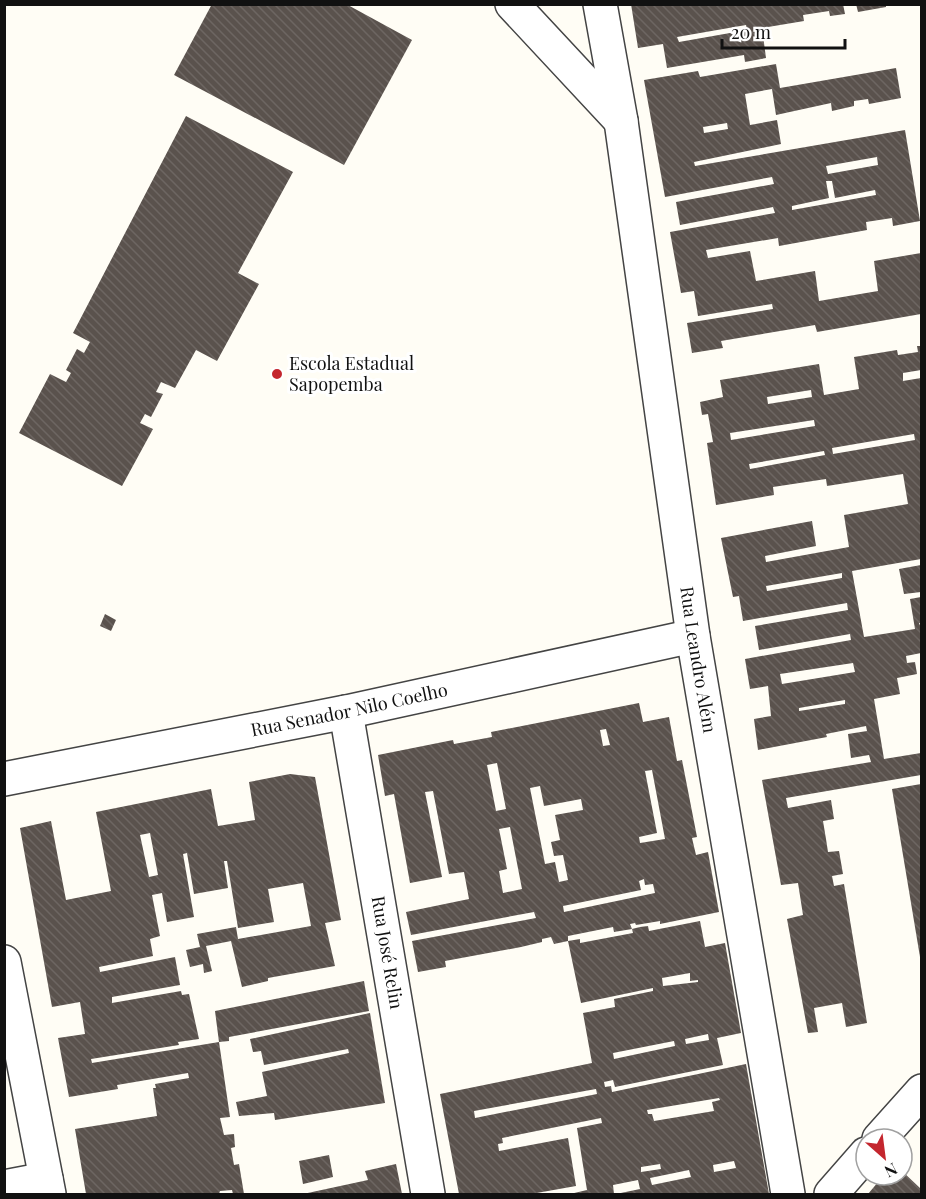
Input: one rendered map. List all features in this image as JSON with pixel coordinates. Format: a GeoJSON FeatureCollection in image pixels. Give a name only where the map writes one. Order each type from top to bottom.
{"type":"FeatureCollection","features":[{"type":"Feature","properties":{"kind":"street"},"geometry":{"type":"LineString","coordinates":[[512,4],[621,121]]}},
{"type":"Feature","properties":{"kind":"street","name":"Rua Leandro Além"},"geometry":{"type":"LineString","coordinates":[[600,4],[621,121],[693,636],[789,1194]]}},
{"type":"Feature","properties":{"kind":"street","name":"Rua Senador Nilo Coelho"},"geometry":{"type":"LineString","coordinates":[[4,779],[346,712],[693,636]]}},
{"type":"Feature","properties":{"kind":"street","name":"Rua José Relin"},"geometry":{"type":"LineString","coordinates":[[346,712],[428,1194]]}},
{"type":"Feature","properties":{"kind":"street"},"geometry":{"type":"LineString","coordinates":[[4,962],[47,1187],[4,1187]]}},
{"type":"Feature","properties":{"kind":"street"},"geometry":{"type":"LineString","coordinates":[[890,1127],[921,1091]]}},
{"type":"Feature","properties":{"kind":"street"},"geometry":{"type":"LineString","coordinates":[[831,1194],[854,1168]]}},
{"type":"Feature","properties":{"kind":"building"},"geometry":{"type":"Polygon","coordinates":[[[212,4],[346,4],[412,40],[344,165],[174,75],[212,4]]]}},
{"type":"Feature","properties":{"kind":"building"},"geometry":{"type":"Polygon","coordinates":[[[631,4],[843,4],[845,14],[830,16],[829,11],[803,15],[804,21],[762,28],[766,58],[745,62],[744,55],[667,68],[663,44],[638,48],[631,4]],[[746,25],[677,37],[679,42],[747,30],[746,25]]]}},
{"type":"Feature","properties":{"kind":"building"},"geometry":{"type":"Polygon","coordinates":[[[856,4],[886,4],[886,7],[858,12],[856,4]]]}},
{"type":"Feature","properties":{"kind":"building"},"geometry":{"type":"Polygon","coordinates":[[[776,64],[780,88],[896,68],[901,98],[869,104],[868,99],[854,101],[854,106],[832,111],[831,103],[776,115],[772,89],[745,94],[750,125],[777,120],[781,144],[694,162],[695,166],[905,130],[920,221],[893,226],[892,218],[866,222],[867,230],[779,246],[778,238],[706,250],[708,258],[750,251],[756,281],[815,271],[819,301],[878,291],[874,261],[921,253],[921,314],[817,332],[815,325],[721,341],[723,348],[692,353],[687,323],[773,309],[772,304],[698,316],[694,291],[681,293],[670,232],[775,213],[773,207],[680,225],[676,202],[774,184],[772,177],[665,197],[644,80],[698,71],[700,77],[776,64]],[[727,123],[703,127],[704,133],[728,129],[727,123]],[[877,157],[826,166],[828,174],[878,165],[877,157]],[[826,181],[829,198],[792,206],[792,210],[876,195],[875,190],[835,198],[832,181],[826,181]]]}},
{"type":"Feature","properties":{"kind":"building"},"geometry":{"type":"Polygon","coordinates":[[[186,116],[293,172],[238,273],[259,284],[217,361],[196,350],[175,388],[161,382],[156,392],[163,394],[151,417],[145,414],[140,423],[153,429],[122,486],[19,433],[50,374],[66,382],[71,373],[66,370],[77,349],[84,353],[90,342],[73,333],[186,116]]]}},
{"type":"Feature","properties":{"kind":"building"},"geometry":{"type":"Polygon","coordinates":[[[917,346],[921,346],[921,370],[903,373],[903,381],[921,378],[921,559],[852,571],[864,637],[915,629],[910,599],[921,597],[921,623],[919,623],[921,653],[906,656],[907,663],[915,662],[917,674],[897,678],[900,694],[874,699],[884,759],[921,753],[921,775],[786,798],[788,808],[831,800],[834,819],[823,821],[828,852],[839,851],[843,874],[832,876],[834,886],[844,884],[867,1023],[846,1027],[842,1003],[814,1008],[818,1032],[808,1033],[787,919],[803,915],[798,883],[781,885],[762,780],[871,762],[869,755],[851,758],[848,734],[867,731],[866,726],[826,734],[827,737],[758,750],[754,719],[771,716],[768,686],[750,689],[745,659],[851,640],[850,634],[759,650],[755,626],[848,610],[847,603],[743,621],[739,596],[733,597],[721,538],[812,521],[816,546],[765,556],[766,562],[849,547],[844,515],[908,504],[903,474],[827,486],[826,479],[773,487],[774,495],[716,505],[707,443],[713,442],[708,414],[702,415],[700,402],[723,397],[720,380],[819,364],[824,395],[859,389],[854,357],[897,350],[898,355],[918,352],[917,346]],[[811,390],[767,397],[768,404],[812,397],[811,390]],[[814,420],[730,433],[731,440],[815,426],[814,420]],[[914,434],[832,448],[833,454],[915,440],[914,434]],[[824,451],[749,464],[750,469],[825,455],[824,451]],[[842,573],[766,586],[767,591],[842,578],[842,573]],[[853,663],[780,674],[782,684],[855,672],[853,663]],[[845,700],[799,708],[799,711],[845,704],[845,700]]]}},
{"type":"Feature","properties":{"kind":"building"},"geometry":{"type":"Polygon","coordinates":[[[921,565],[921,592],[904,594],[899,569],[921,565]]]}},
{"type":"Feature","properties":{"kind":"building"},"geometry":{"type":"Polygon","coordinates":[[[105,614],[116,620],[111,631],[100,626],[105,614]]]}},
{"type":"Feature","properties":{"kind":"building"},"geometry":{"type":"Polygon","coordinates":[[[639,703],[643,722],[669,717],[677,761],[682,760],[697,837],[692,838],[696,855],[708,852],[719,912],[660,924],[660,921],[636,925],[635,923],[630,924],[632,929],[614,932],[613,927],[568,936],[568,941],[554,944],[551,937],[542,939],[542,942],[521,947],[445,961],[446,967],[418,972],[412,941],[536,918],[534,912],[411,935],[406,912],[469,899],[464,872],[449,874],[433,791],[425,792],[442,877],[410,883],[394,794],[385,796],[378,755],[453,740],[454,744],[492,737],[491,732],[639,703]],[[606,729],[600,730],[603,746],[610,745],[606,729]],[[497,763],[487,765],[496,811],[506,809],[497,763]],[[652,770],[645,771],[657,833],[639,837],[640,843],[665,839],[652,770]],[[540,786],[530,788],[545,864],[555,862],[559,882],[568,880],[563,855],[554,856],[551,842],[560,840],[555,815],[583,810],[581,799],[544,806],[540,786]],[[510,827],[499,829],[507,869],[499,871],[503,893],[522,889],[510,827]],[[644,879],[639,881],[641,890],[563,906],[564,912],[655,893],[653,884],[645,885],[644,879]]]}},
{"type":"Feature","properties":{"kind":"building"},"geometry":{"type":"Polygon","coordinates":[[[290,774],[315,777],[341,920],[325,923],[335,966],[268,978],[268,981],[242,987],[231,941],[206,946],[212,971],[204,973],[203,964],[190,967],[186,950],[200,947],[197,934],[236,927],[238,939],[311,926],[303,883],[268,889],[274,922],[238,928],[227,861],[224,861],[228,888],[194,894],[187,853],[183,854],[194,917],[167,922],[162,893],[152,895],[160,936],[150,939],[153,956],[99,967],[100,972],[175,957],[180,985],[112,997],[112,1003],[181,991],[182,995],[189,994],[199,1039],[178,1042],[179,1045],[91,1059],[92,1063],[219,1042],[230,1117],[220,1118],[224,1135],[234,1134],[235,1147],[231,1148],[234,1165],[239,1164],[244,1194],[233,1194],[232,1190],[220,1191],[219,1194],[86,1194],[75,1129],[157,1116],[153,1088],[156,1088],[155,1084],[189,1078],[188,1073],[117,1085],[118,1089],[69,1097],[58,1038],[85,1034],[80,1002],[52,1007],[20,828],[51,821],[66,900],[111,891],[96,812],[211,789],[218,826],[255,820],[249,782],[290,774]],[[150,833],[140,835],[149,877],[158,875],[150,833]]]}},
{"type":"Feature","properties":{"kind":"building"},"geometry":{"type":"Polygon","coordinates":[[[921,784],[921,957],[920,957],[892,789],[921,784]]]}},
{"type":"Feature","properties":{"kind":"building"},"geometry":{"type":"Polygon","coordinates":[[[700,921],[705,947],[725,943],[741,1033],[717,1038],[723,1065],[615,1087],[613,1080],[604,1082],[605,1087],[611,1086],[612,1092],[746,1064],[769,1194],[616,1194],[640,1189],[638,1180],[613,1185],[614,1194],[570,1194],[587,1190],[577,1128],[602,1123],[601,1118],[502,1138],[503,1143],[498,1144],[499,1151],[568,1138],[576,1186],[531,1194],[459,1194],[440,1094],[592,1063],[583,1013],[615,1007],[614,999],[653,991],[653,988],[581,1003],[568,941],[580,939],[580,943],[633,933],[632,929],[648,926],[649,931],[700,921]],[[690,973],[662,978],[663,986],[698,982],[698,980],[690,981],[690,973]],[[708,1034],[685,1039],[686,1044],[709,1040],[708,1034]],[[674,1041],[613,1053],[614,1059],[675,1046],[674,1041]],[[596,1089],[474,1111],[475,1118],[597,1094],[596,1089]],[[719,1098],[647,1110],[648,1114],[652,1114],[654,1121],[714,1111],[712,1102],[720,1100],[719,1098]],[[734,1161],[713,1165],[714,1172],[736,1168],[734,1161]],[[660,1164],[641,1167],[641,1172],[661,1169],[660,1164]],[[689,1170],[650,1178],[652,1185],[691,1177],[689,1170]]]}},
{"type":"Feature","properties":{"kind":"building"},"geometry":{"type":"Polygon","coordinates":[[[364,981],[369,1011],[229,1037],[229,1041],[219,1042],[215,1011],[364,981]]]}},
{"type":"Feature","properties":{"kind":"building"},"geometry":{"type":"Polygon","coordinates":[[[370,1013],[385,1103],[275,1120],[274,1113],[239,1116],[236,1102],[267,1096],[262,1072],[349,1053],[348,1049],[264,1065],[261,1051],[253,1052],[250,1039],[370,1013]]]}},
{"type":"Feature","properties":{"kind":"building"},"geometry":{"type":"Polygon","coordinates":[[[329,1155],[333,1177],[303,1184],[299,1161],[329,1155]]]}},
{"type":"Feature","properties":{"kind":"building"},"geometry":{"type":"Polygon","coordinates":[[[396,1164],[402,1194],[303,1194],[368,1180],[365,1171],[396,1164]]]}},
{"type":"Feature","properties":{"kind":"building"},"geometry":{"type":"Polygon","coordinates":[[[914,1182],[921,1189],[921,1194],[868,1194],[874,1187],[914,1187],[914,1182]]]}},
{"type":"Feature","properties":{"kind":"place","name":"Escola Estadual Sapopemba"},"geometry":{"type":"Point","coordinates":[277,374]}}]}
